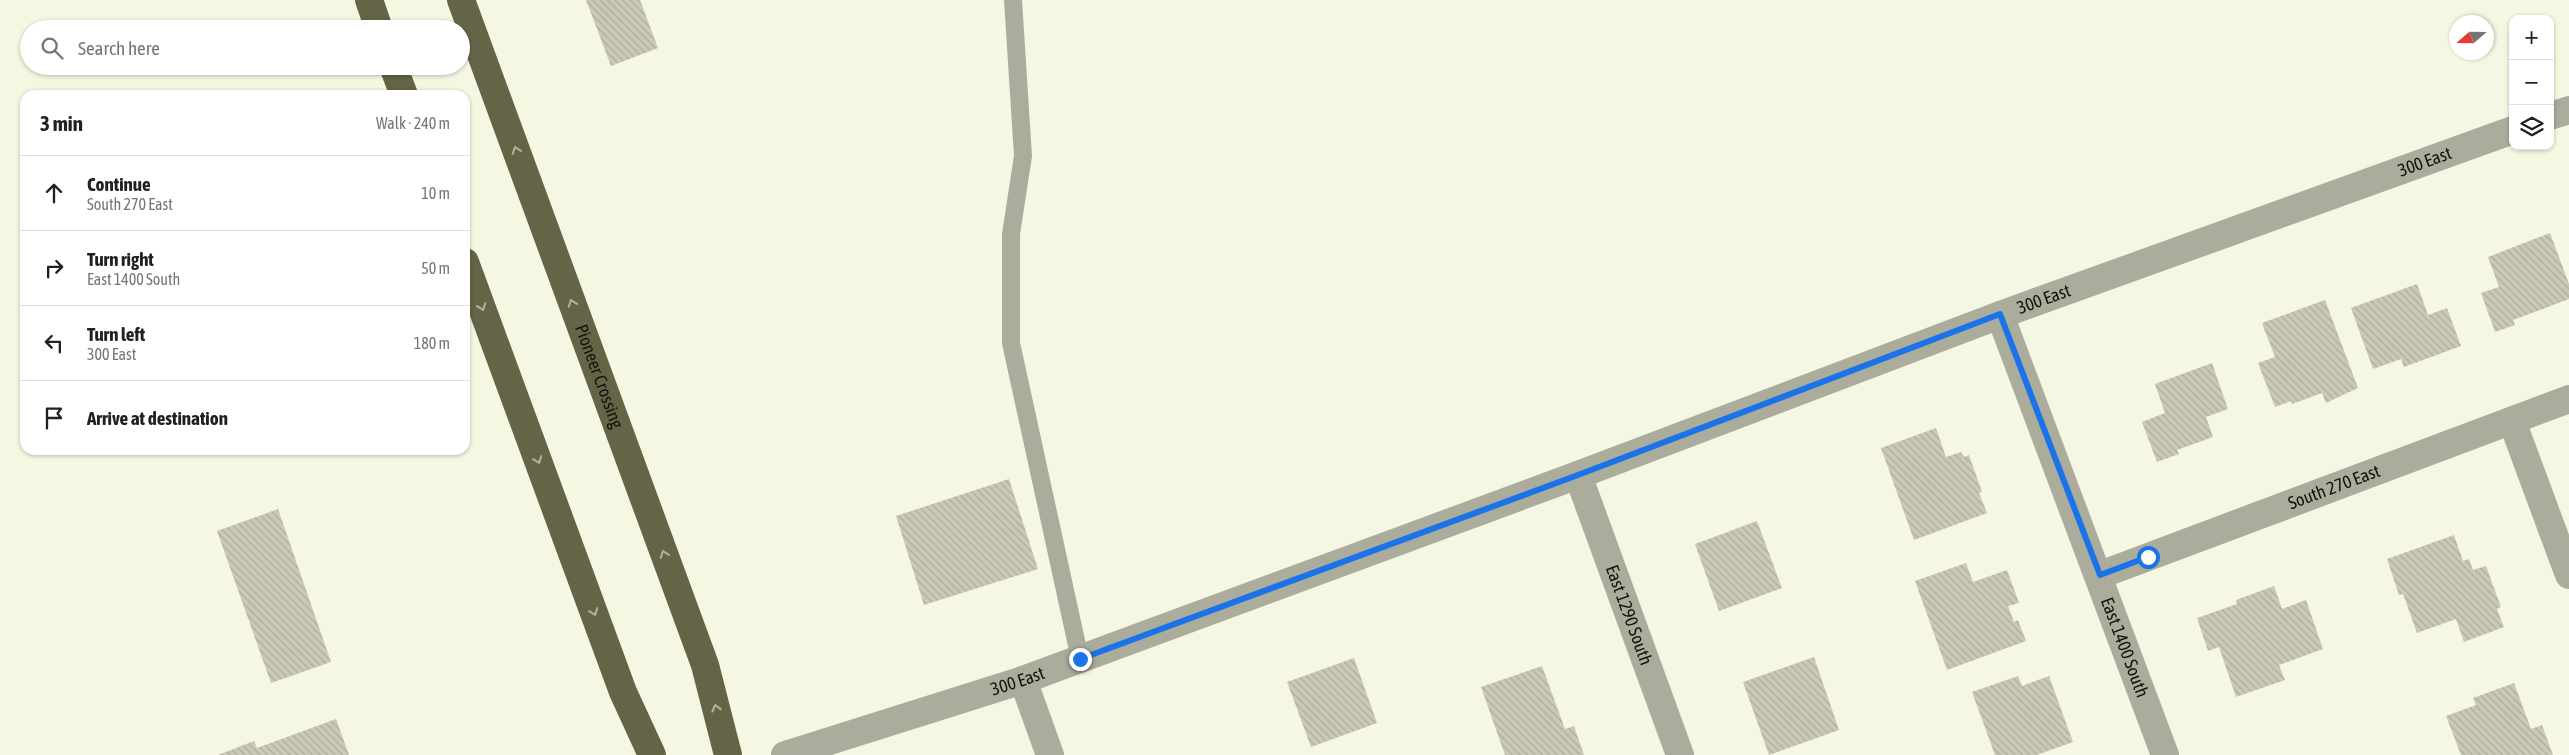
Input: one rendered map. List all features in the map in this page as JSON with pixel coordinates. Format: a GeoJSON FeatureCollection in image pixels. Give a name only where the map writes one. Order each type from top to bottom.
{"type":"FeatureCollection","features":[{"type":"Feature","properties":{"kind":"highway"},"geometry":{"type":"LineString","coordinates":[[369,0],[376,20]]}},
{"type":"Feature","properties":{"kind":"highway","name":"Pioneer Crossing"},"geometry":{"type":"LineString","coordinates":[[461,0],[468,20]]}},
{"type":"Feature","properties":{"kind":"highway","name":"Pioneer Crossing"},"geometry":{"type":"LineString","coordinates":[[470,25],[705,665],[728,755]]}},
{"type":"Feature","properties":{"kind":"highway"},"geometry":{"type":"LineString","coordinates":[[396,75],[402,90]]}},
{"type":"Feature","properties":{"kind":"highway"},"geometry":{"type":"LineString","coordinates":[[470,276],[624,692],[652,755]]}},
{"type":"Feature","properties":{"kind":"street"},"geometry":{"type":"LineString","coordinates":[[2554,115],[2569,110]]}},
{"type":"Feature","properties":{"kind":"street","name":"300 East"},"geometry":{"type":"LineString","coordinates":[[786,755],[1023,680],[1578,475],[2000,314],[2509,131]]}},
{"type":"Feature","properties":{"kind":"street","name":"East 1400 South"},"geometry":{"type":"LineString","coordinates":[[2000,314],[2100,575],[2165,755]]}},
{"type":"Feature","properties":{"kind":"street","name":"South 270 East"},"geometry":{"type":"LineString","coordinates":[[2100,575],[2569,399]]}},
{"type":"Feature","properties":{"kind":"street"},"geometry":{"type":"LineString","coordinates":[[2512,421],[2569,575]]}},
{"type":"Feature","properties":{"kind":"street","name":"East 1290 South"},"geometry":{"type":"LineString","coordinates":[[1578,475],[1680,755]]}},
{"type":"Feature","properties":{"kind":"street"},"geometry":{"type":"LineString","coordinates":[[1023,680],[1050,755]]}},
{"type":"Feature","properties":{"kind":"lane"},"geometry":{"type":"LineString","coordinates":[[1013,0],[1023,156],[1011,234],[1011,343],[1080,659]]}},
{"type":"Feature","properties":{"kind":"building"},"geometry":{"type":"Polygon","coordinates":[[[586,0],[640,0],[658,48],[611,66],[586,0]]]}},
{"type":"Feature","properties":{"kind":"building"},"geometry":{"type":"Polygon","coordinates":[[[2550,233],[2569,284],[2569,299],[2513,320],[2515,325],[2495,332],[2481,293],[2499,287],[2488,257],[2550,233]]]}},
{"type":"Feature","properties":{"kind":"building"},"geometry":{"type":"Polygon","coordinates":[[[2417,284],[2428,315],[2447,308],[2461,346],[2404,367],[2401,359],[2373,369],[2351,308],[2417,284]]]}},
{"type":"Feature","properties":{"kind":"building"},"geometry":{"type":"Polygon","coordinates":[[[2325,300],[2358,388],[2326,403],[2322,393],[2292,404],[2291,401],[2275,407],[2258,363],[2275,357],[2262,323],[2325,300]]]}},
{"type":"Feature","properties":{"kind":"building"},"geometry":{"type":"Polygon","coordinates":[[[2212,363],[2228,409],[2206,417],[2213,437],[2177,450],[2179,454],[2157,462],[2142,422],[2165,413],[2155,384],[2212,363]]]}},
{"type":"Feature","properties":{"kind":"building"},"geometry":{"type":"Polygon","coordinates":[[[1936,428],[1946,457],[1961,452],[1964,457],[1969,455],[1982,492],[1979,493],[1987,513],[1914,540],[1881,448],[1936,428]]]}},
{"type":"Feature","properties":{"kind":"building"},"geometry":{"type":"Polygon","coordinates":[[[1009,479],[1038,569],[924,605],[896,516],[1009,479]]]}},
{"type":"Feature","properties":{"kind":"building"},"geometry":{"type":"Polygon","coordinates":[[[278,509],[331,662],[271,683],[217,531],[278,509]]]}},
{"type":"Feature","properties":{"kind":"building"},"geometry":{"type":"Polygon","coordinates":[[[1757,521],[1782,588],[1719,611],[1695,544],[1757,521]]]}},
{"type":"Feature","properties":{"kind":"building"},"geometry":{"type":"Polygon","coordinates":[[[2454,535],[2463,561],[2469,559],[2473,570],[2486,566],[2501,607],[2497,609],[2504,627],[2464,642],[2456,619],[2417,633],[2403,594],[2399,595],[2387,559],[2454,535]]]}},
{"type":"Feature","properties":{"kind":"building"},"geometry":{"type":"Polygon","coordinates":[[[1966,563],[1973,582],[2007,570],[2019,603],[2008,606],[2014,622],[2018,620],[2026,641],[1947,670],[1915,581],[1966,563]]]}},
{"type":"Feature","properties":{"kind":"building"},"geometry":{"type":"Polygon","coordinates":[[[2274,586],[2282,609],[2306,600],[2323,649],[2279,665],[2285,680],[2236,697],[2219,647],[2208,651],[2197,618],[2237,604],[2236,600],[2274,586]]]}},
{"type":"Feature","properties":{"kind":"building"},"geometry":{"type":"Polygon","coordinates":[[[1814,657],[1839,730],[1769,755],[1743,682],[1814,657]]]}},
{"type":"Feature","properties":{"kind":"building"},"geometry":{"type":"Polygon","coordinates":[[[1354,658],[1377,723],[1311,747],[1287,682],[1354,658]]]}},
{"type":"Feature","properties":{"kind":"building"},"geometry":{"type":"Polygon","coordinates":[[[1542,666],[1565,729],[1574,726],[1584,755],[1505,755],[1481,687],[1542,666]]]}},
{"type":"Feature","properties":{"kind":"building"},"geometry":{"type":"Polygon","coordinates":[[[2018,676],[2022,686],[2049,676],[2073,742],[2037,755],[1995,755],[1972,692],[2018,676]]]}},
{"type":"Feature","properties":{"kind":"building"},"geometry":{"type":"Polygon","coordinates":[[[2514,683],[2531,729],[2542,725],[2553,755],[2461,755],[2446,716],[2476,705],[2473,698],[2514,683]]]}},
{"type":"Feature","properties":{"kind":"building"},"geometry":{"type":"Polygon","coordinates":[[[336,719],[349,755],[218,755],[254,741],[257,748],[336,719]]]}},
{"type":"Feature","properties":{"kind":"route"},"geometry":{"type":"LineString","coordinates":[[1080,659],[1578,475],[2000,314],[2100,575],[2148,557]]}}]}
